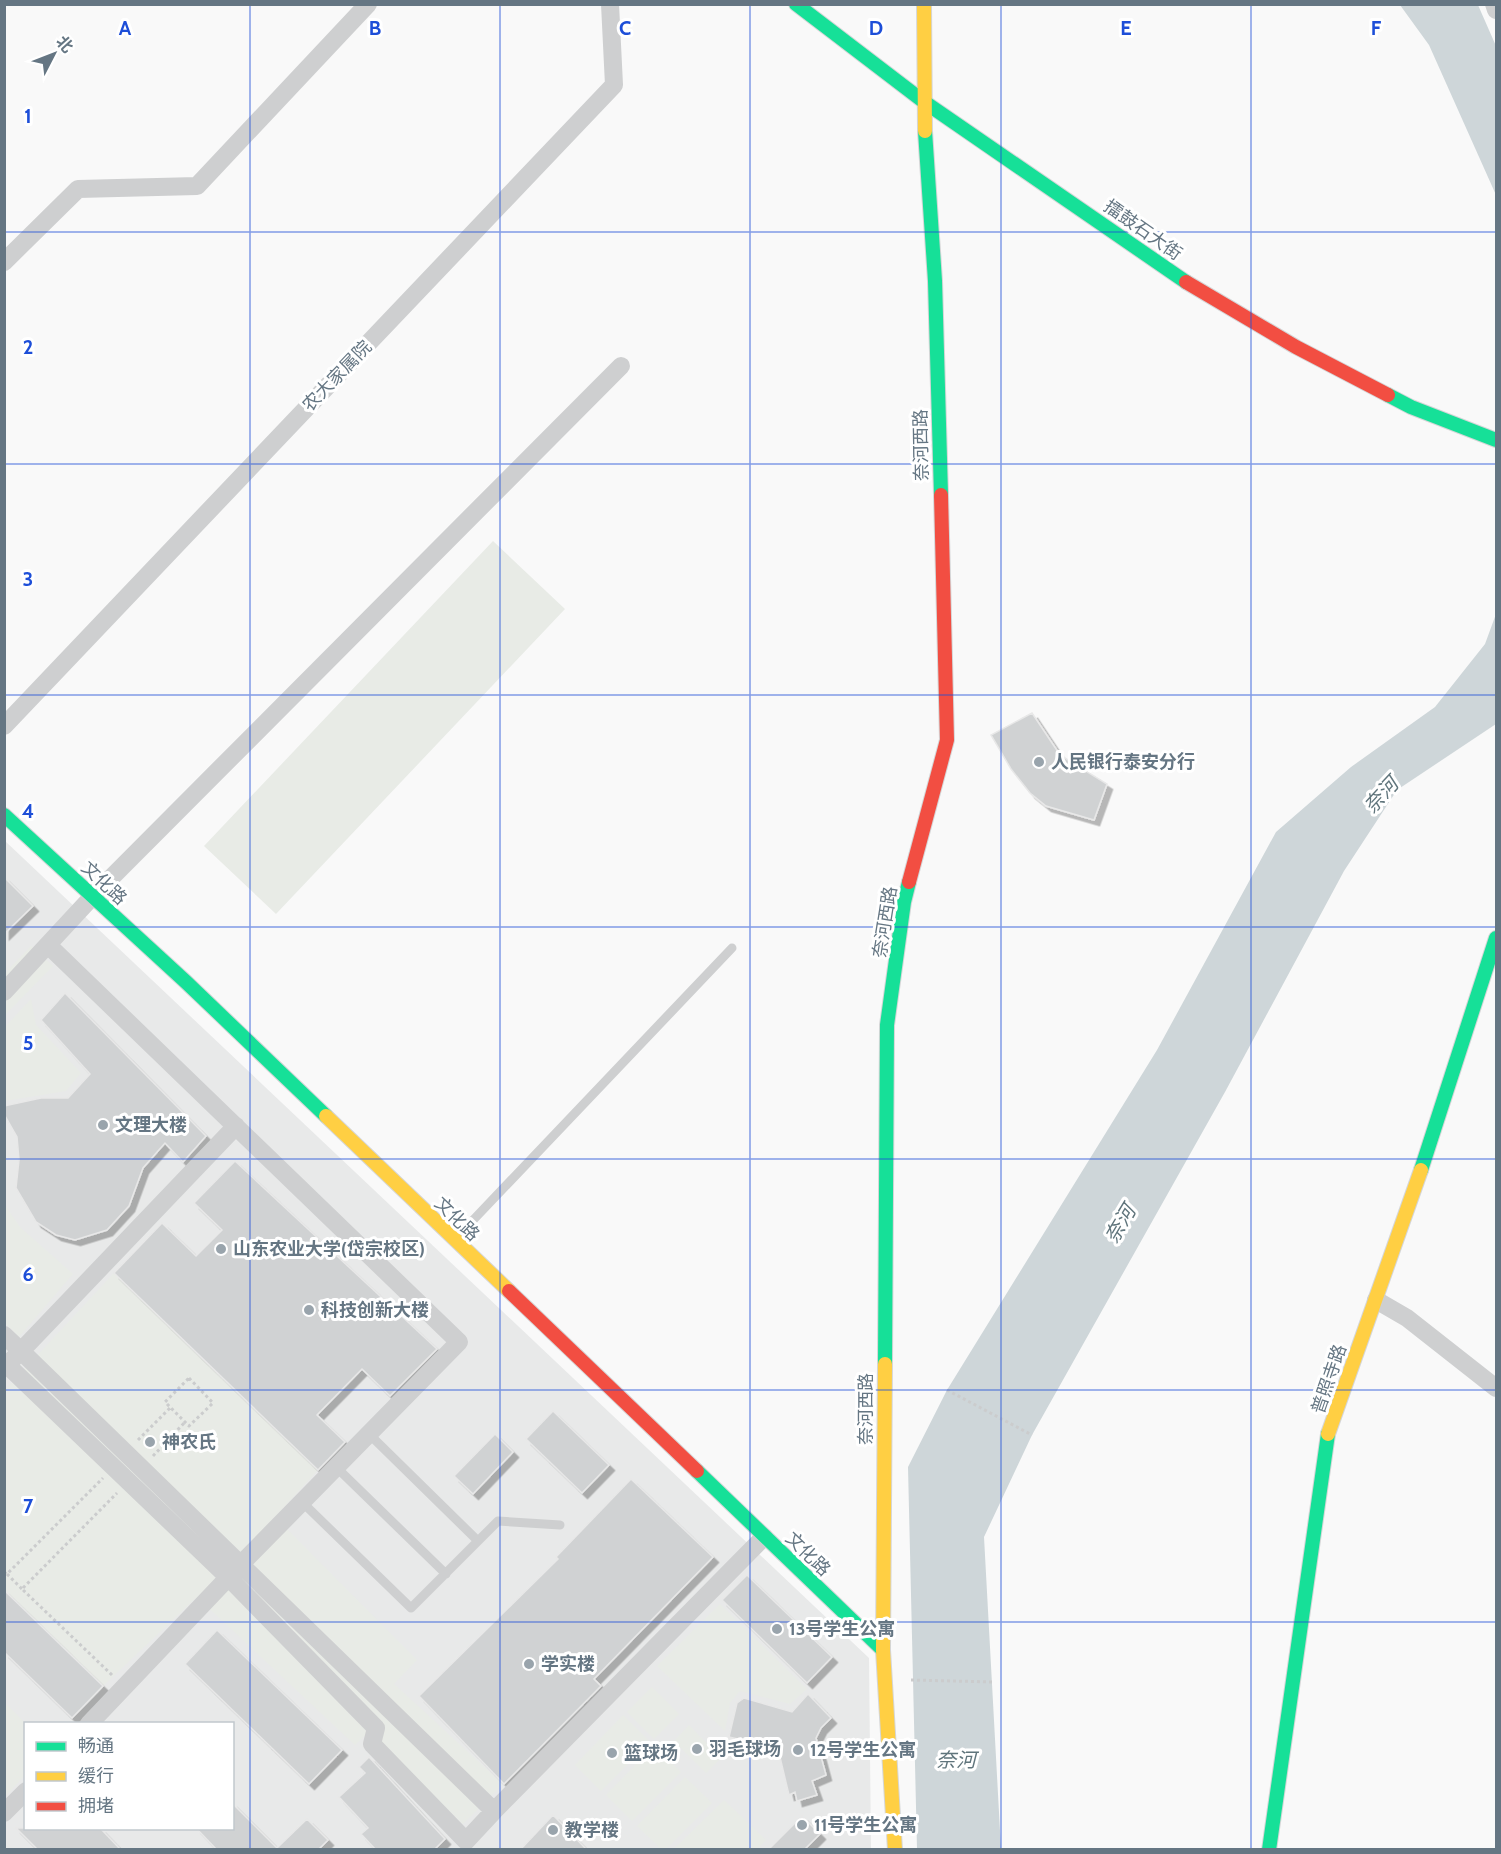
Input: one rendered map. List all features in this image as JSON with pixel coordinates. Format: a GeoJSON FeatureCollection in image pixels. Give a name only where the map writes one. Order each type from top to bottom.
{"type":"FeatureCollection","features":[{"type":"Feature","properties":{"kind":"street"},"geometry":{"type":"LineString","coordinates":[[4,262],[78,189],[197,186],[368,4]]}},
{"type":"Feature","properties":{"kind":"street","name":"农大家属院"},"geometry":{"type":"LineString","coordinates":[[4,726],[614,85],[610,4]]}},
{"type":"Feature","properties":{"kind":"street","name":"擂鼓石大街"},"geometry":{"type":"LineString","coordinates":[[796,4],[923,101],[1184,281],[1296,347],[1411,407],[1497,440]]}},
{"type":"Feature","properties":{"kind":"street","name":"奈河西路"},"geometry":{"type":"LineString","coordinates":[[895,1850],[883,1650],[887,1025],[904,902],[947,740],[935,281],[923,101],[924,4]]}},
{"type":"Feature","properties":{"kind":"street"},"geometry":{"type":"LineString","coordinates":[[1494,4],[1497,10]]}},
{"type":"Feature","properties":{"kind":"street"},"geometry":{"type":"LineString","coordinates":[[4,992],[92,897],[621,366]]}},
{"type":"Feature","properties":{"kind":"street","name":"文化路"},"geometry":{"type":"LineString","coordinates":[[4,815],[186,982],[883,1650]]}},
{"type":"Feature","properties":{"kind":"street","name":"普照寺路"},"geometry":{"type":"LineString","coordinates":[[1269,1850],[1328,1435],[1376,1300],[1497,938]]}},
{"type":"Feature","properties":{"kind":"street"},"geometry":{"type":"LineString","coordinates":[[48,945],[459,1342],[228,1577],[91,1722]]}},
{"type":"Feature","properties":{"kind":"street"},"geometry":{"type":"LineString","coordinates":[[236,1126],[5,1365],[228,1577],[376,1728],[372,1744],[466,1847],[494,1811],[764,1537]]}},
{"type":"Feature","properties":{"kind":"street"},"geometry":{"type":"LineString","coordinates":[[1376,1300],[1407,1318],[1497,1388]]}},
{"type":"Feature","properties":{"kind":"street"},"geometry":{"type":"LineString","coordinates":[[4,1335],[143,1466],[494,1811]]}},
{"type":"Feature","properties":{"kind":"street"},"geometry":{"type":"LineString","coordinates":[[4,1813],[24,1793]]}},
{"type":"Feature","properties":{"kind":"lane"},"geometry":{"type":"LineString","coordinates":[[453,1240],[732,948]]}},
{"type":"Feature","properties":{"kind":"lane"},"geometry":{"type":"LineString","coordinates":[[369,1434],[478,1541]]}},
{"type":"Feature","properties":{"kind":"lane"},"geometry":{"type":"LineString","coordinates":[[336,1467],[446,1574]]}},
{"type":"Feature","properties":{"kind":"lane"},"geometry":{"type":"LineString","coordinates":[[302,1502],[411,1608],[498,1521],[560,1525]]}},
{"type":"Feature","properties":{"kind":"path"},"geometry":{"type":"LineString","coordinates":[[189,1378],[213,1402],[189,1426],[185,1422],[165,1402],[189,1378]]}},
{"type":"Feature","properties":{"kind":"path"},"geometry":{"type":"LineString","coordinates":[[947,1390],[1032,1435]]}},
{"type":"Feature","properties":{"kind":"path"},"geometry":{"type":"LineString","coordinates":[[127,1451],[170,1408]]}},
{"type":"Feature","properties":{"kind":"path"},"geometry":{"type":"LineString","coordinates":[[143,1466],[185,1422]]}},
{"type":"Feature","properties":{"kind":"path"},"geometry":{"type":"LineString","coordinates":[[113,1467],[6,1573],[124,1687]]}},
{"type":"Feature","properties":{"kind":"path"},"geometry":{"type":"LineString","coordinates":[[22,1589],[129,1481]]}},
{"type":"Feature","properties":{"kind":"path"},"geometry":{"type":"LineString","coordinates":[[911,1680],[994,1682]]}},
{"type":"Feature","properties":{"kind":"shaded area"},"geometry":{"type":"Polygon","coordinates":[[[493,541],[565,609],[276,914],[204,846],[493,541]]]}},
{"type":"Feature","properties":{"kind":"shaded area","name":"山东农业大学(岱宗校区)"},"geometry":{"type":"Polygon","coordinates":[[[4,840],[869,1658],[871,1849],[5,1849],[4,840]]]}},
{"type":"Feature","properties":{"kind":"shaded area"},"geometry":{"type":"Polygon","coordinates":[[[31,946],[53,966],[5,1015],[5,973],[31,946]]]}},
{"type":"Feature","properties":{"kind":"shaded area"},"geometry":{"type":"Polygon","coordinates":[[[31,999],[36,1025],[81,1073],[66,1091],[5,1101],[5,1027],[31,999]]]}},
{"type":"Feature","properties":{"kind":"shaded area"},"geometry":{"type":"Polygon","coordinates":[[[5,1205],[20,1227],[73,1274],[19,1337],[5,1323],[5,1205]]]}},
{"type":"Feature","properties":{"kind":"shaded area"},"geometry":{"type":"Polygon","coordinates":[[[114,1273],[318,1470],[275,1517],[417,1660],[394,1684],[503,1784],[463,1824],[369,1732],[355,1745],[197,1597],[103,1686],[5,1590],[4,1391],[114,1273]]]}},
{"type":"Feature","properties":{"kind":"shaded area"},"geometry":{"type":"Polygon","coordinates":[[[720,1604],[807,1689],[790,1704],[740,1691],[730,1703],[725,1731],[657,1666],[720,1604]]]}},
{"type":"Feature","properties":{"kind":"shaded area","name":"篮球场"},"geometry":{"type":"Polygon","coordinates":[[[652,1687],[679,1714],[654,1739],[627,1712],[652,1687]]]}},
{"type":"Feature","properties":{"kind":"shaded area"},"geometry":{"type":"Polygon","coordinates":[[[5,1703],[24,1722],[24,1776],[5,1797],[5,1703]]]}},
{"type":"Feature","properties":{"kind":"shaded area","name":"篮球场"},"geometry":{"type":"Polygon","coordinates":[[[623,1715],[650,1742],[601,1791],[575,1765],[623,1715]]]}},
{"type":"Feature","properties":{"kind":"shaded area","name":"羽毛球场"},"geometry":{"type":"Polygon","coordinates":[[[689,1725],[721,1758],[706,1773],[674,1741],[689,1725]]]}},
{"type":"Feature","properties":{"kind":"shaded area","name":"篮球场"},"geometry":{"type":"Polygon","coordinates":[[[654,1746],[681,1772],[632,1821],[606,1795],[654,1746]]]}},
{"type":"Feature","properties":{"kind":"shaded area","name":"篮球场"},"geometry":{"type":"Polygon","coordinates":[[[685,1777],[712,1803],[666,1849],[661,1849],[637,1826],[685,1777]]]}},
{"type":"Feature","properties":{"kind":"shaded area"},"geometry":{"type":"Polygon","coordinates":[[[724,1800],[766,1840],[757,1849],[674,1849],[724,1800]]]}},
{"type":"Feature","properties":{"kind":"water"},"geometry":{"type":"Polygon","coordinates":[[[1400,5],[1478,5],[1496,46],[1496,195],[1429,45],[1400,5]]]}},
{"type":"Feature","properties":{"kind":"water","name":"奈河"},"geometry":{"type":"Polygon","coordinates":[[[1496,614],[1496,724],[1397,790],[1344,871],[1225,1092],[1032,1435],[984,1537],[1001,1849],[917,1849],[908,1467],[947,1390],[1157,1050],[1276,832],[1351,767],[1435,707],[1485,644],[1496,614]]]}},
{"type":"Feature","properties":{"kind":"building","name":"人民银行泰安分行"},"geometry":{"type":"Polygon","coordinates":[[[1032,713],[1060,755],[1107,784],[1094,820],[1046,806],[1030,793],[1011,769],[991,735],[1032,713]]]}},
{"type":"Feature","properties":{"kind":"building"},"geometry":{"type":"Polygon","coordinates":[[[4,877],[33,906],[4,934],[4,877]]]}},
{"type":"Feature","properties":{"kind":"building","name":"文理大楼"},"geometry":{"type":"Polygon","coordinates":[[[65,993],[206,1136],[183,1162],[165,1143],[143,1168],[129,1206],[107,1230],[75,1240],[56,1235],[36,1222],[16,1188],[19,1160],[17,1137],[4,1114],[4,1106],[41,1098],[68,1098],[90,1074],[41,1020],[65,993]]]}},
{"type":"Feature","properties":{"kind":"building","name":"科技创新大楼"},"geometry":{"type":"Polygon","coordinates":[[[235,1161],[437,1349],[390,1396],[362,1369],[317,1415],[345,1442],[318,1470],[114,1273],[162,1223],[196,1256],[222,1230],[194,1203],[235,1161]]]}},
{"type":"Feature","properties":{"kind":"building"},"geometry":{"type":"Polygon","coordinates":[[[553,1411],[609,1465],[582,1493],[526,1439],[553,1411]]]}},
{"type":"Feature","properties":{"kind":"building"},"geometry":{"type":"Polygon","coordinates":[[[495,1434],[513,1452],[473,1494],[454,1476],[495,1434]]]}},
{"type":"Feature","properties":{"kind":"building"},"geometry":{"type":"Polygon","coordinates":[[[631,1479],[713,1557],[594,1679],[601,1686],[504,1784],[419,1696],[558,1559],[556,1557],[631,1479]]]}},
{"type":"Feature","properties":{"kind":"building","name":"13号学生公寓"},"geometry":{"type":"Polygon","coordinates":[[[747,1575],[832,1657],[807,1683],[722,1600],[747,1575]]]}},
{"type":"Feature","properties":{"kind":"building"},"geometry":{"type":"Polygon","coordinates":[[[4,1590],[103,1686],[72,1718],[4,1652],[4,1590]]]}},
{"type":"Feature","properties":{"kind":"building"},"geometry":{"type":"Polygon","coordinates":[[[217,1630],[342,1750],[309,1784],[185,1664],[217,1630]]]}},
{"type":"Feature","properties":{"kind":"building","name":"12号学生公寓"},"geometry":{"type":"Polygon","coordinates":[[[808,1694],[831,1718],[821,1728],[816,1738],[826,1775],[812,1781],[817,1795],[797,1801],[795,1792],[789,1795],[779,1753],[773,1747],[729,1737],[737,1703],[744,1698],[792,1712],[808,1694]]]}},
{"type":"Feature","properties":{"kind":"building"},"geometry":{"type":"Polygon","coordinates":[[[369,1757],[445,1839],[434,1850],[376,1850],[361,1834],[368,1828],[339,1797],[365,1773],[359,1767],[369,1757]]]}},
{"type":"Feature","properties":{"kind":"building"},"geometry":{"type":"Polygon","coordinates":[[[234,1805],[277,1848],[307,1819],[328,1840],[318,1850],[217,1850],[198,1830],[234,1830],[234,1805]]]}},
{"type":"Feature","properties":{"kind":"building","name":"教学楼"},"geometry":{"type":"Polygon","coordinates":[[[553,1815],[587,1850],[520,1850],[553,1815]]]}},
{"type":"Feature","properties":{"kind":"building","name":"11号学生公寓"},"geometry":{"type":"Polygon","coordinates":[[[802,1816],[820,1834],[804,1850],[768,1850],[802,1816]]]}},
{"type":"Feature","properties":{"kind":"building"},"geometry":{"type":"Polygon","coordinates":[[[16,1828],[24,1828],[24,1830],[102,1830],[121,1850],[38,1850],[16,1828]]]}},
{"type":"Feature","properties":{"kind":"traffic: fast"},"geometry":{"type":"LineString","coordinates":[[796,4],[923,101],[1186,282]]}},
{"type":"Feature","properties":{"kind":"traffic: fast"},"geometry":{"type":"LineString","coordinates":[[925,131],[935,281],[941,495]]}},
{"type":"Feature","properties":{"kind":"traffic: fast"},"geometry":{"type":"LineString","coordinates":[[1388,395],[1411,407],[1496,440]]}},
{"type":"Feature","properties":{"kind":"traffic: fast"},"geometry":{"type":"LineString","coordinates":[[4,815],[186,982],[326,1116]]}},
{"type":"Feature","properties":{"kind":"traffic: fast"},"geometry":{"type":"LineString","coordinates":[[885,1364],[887,1025],[904,902],[909,882]]}},
{"type":"Feature","properties":{"kind":"traffic: fast"},"geometry":{"type":"LineString","coordinates":[[1421,1170],[1496,938]]}},
{"type":"Feature","properties":{"kind":"traffic: fast"},"geometry":{"type":"LineString","coordinates":[[1269,1850],[1328,1434]]}},
{"type":"Feature","properties":{"kind":"traffic: fast"},"geometry":{"type":"LineString","coordinates":[[697,1471],[883,1650]]}},
{"type":"Feature","properties":{"kind":"traffic: slow"},"geometry":{"type":"LineString","coordinates":[[924,4],[925,131]]}},
{"type":"Feature","properties":{"kind":"traffic: slow"},"geometry":{"type":"LineString","coordinates":[[326,1116],[509,1291]]}},
{"type":"Feature","properties":{"kind":"traffic: slow"},"geometry":{"type":"LineString","coordinates":[[1328,1434],[1421,1170]]}},
{"type":"Feature","properties":{"kind":"traffic: slow"},"geometry":{"type":"LineString","coordinates":[[885,1364],[883,1650],[895,1850]]}},
{"type":"Feature","properties":{"kind":"traffic: jam"},"geometry":{"type":"LineString","coordinates":[[1186,282],[1296,347],[1388,395]]}},
{"type":"Feature","properties":{"kind":"traffic: jam"},"geometry":{"type":"LineString","coordinates":[[909,882],[947,740],[941,495]]}},
{"type":"Feature","properties":{"kind":"traffic: jam"},"geometry":{"type":"LineString","coordinates":[[509,1291],[697,1471]]}},
{"type":"Feature","properties":{"kind":"place","name":"人民银行泰安分行"},"geometry":{"type":"Point","coordinates":[1039,762]}},
{"type":"Feature","properties":{"kind":"place","name":"文理大楼"},"geometry":{"type":"Point","coordinates":[103,1125]}},
{"type":"Feature","properties":{"kind":"place","name":"山东农业大学(岱宗校区)"},"geometry":{"type":"Point","coordinates":[221,1249]}},
{"type":"Feature","properties":{"kind":"place","name":"科技创新大楼"},"geometry":{"type":"Point","coordinates":[309,1310]}},
{"type":"Feature","properties":{"kind":"place","name":"神农氏"},"geometry":{"type":"Point","coordinates":[150,1442]}},
{"type":"Feature","properties":{"kind":"place","name":"13号学生公寓"},"geometry":{"type":"Point","coordinates":[777,1629]}},
{"type":"Feature","properties":{"kind":"place","name":"学实楼"},"geometry":{"type":"Point","coordinates":[529,1664]}},
{"type":"Feature","properties":{"kind":"place","name":"羽毛球场"},"geometry":{"type":"Point","coordinates":[697,1749]}},
{"type":"Feature","properties":{"kind":"place","name":"12号学生公寓"},"geometry":{"type":"Point","coordinates":[798,1750]}},
{"type":"Feature","properties":{"kind":"place","name":"篮球场"},"geometry":{"type":"Point","coordinates":[612,1753]}},
{"type":"Feature","properties":{"kind":"place","name":"11号学生公寓"},"geometry":{"type":"Point","coordinates":[802,1825]}},
{"type":"Feature","properties":{"kind":"place","name":"教学楼"},"geometry":{"type":"Point","coordinates":[553,1830]}}]}
